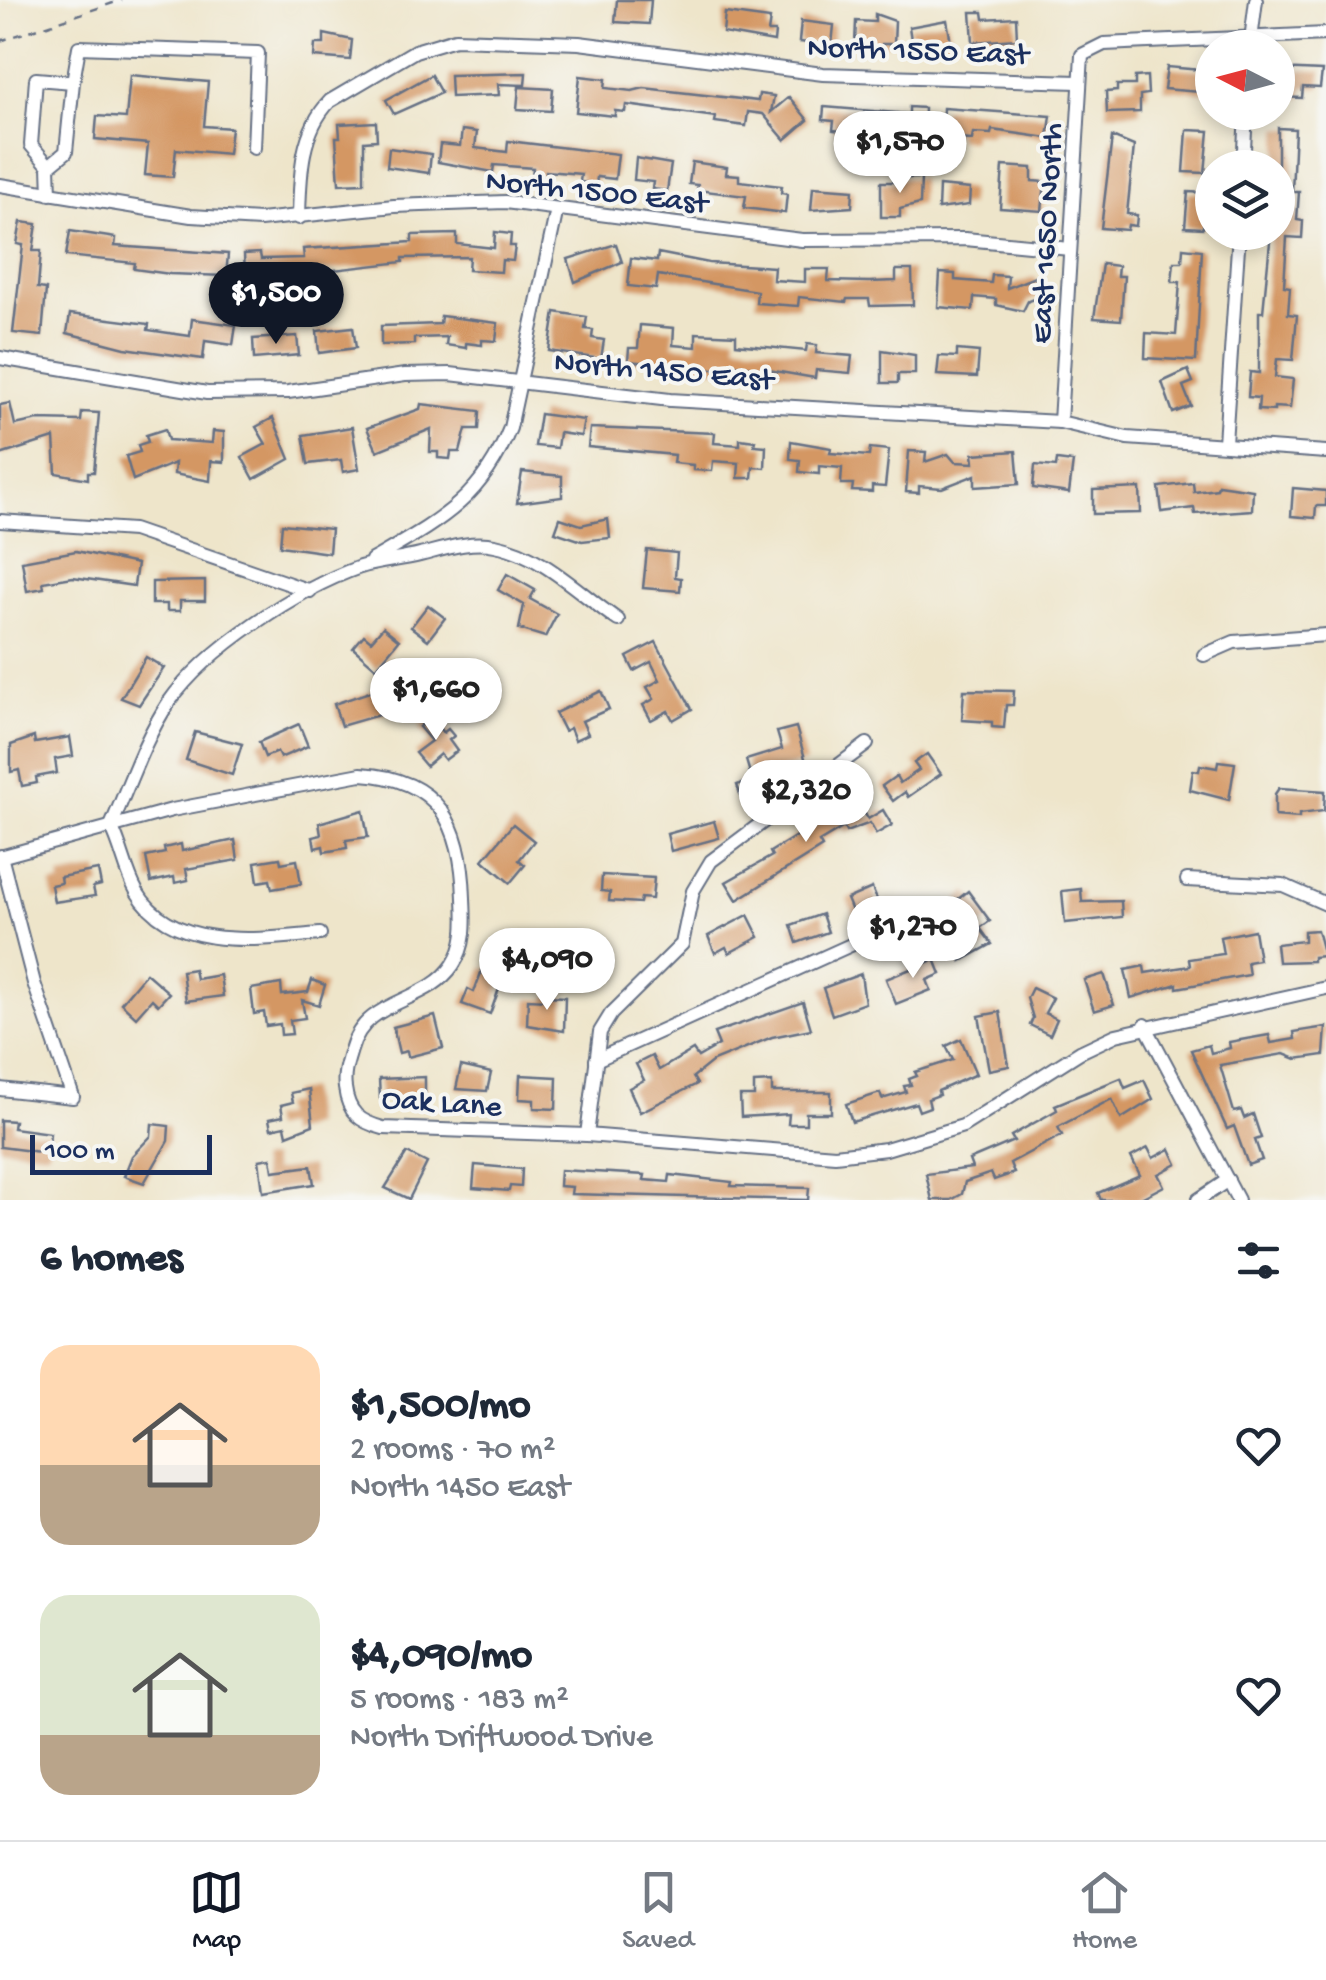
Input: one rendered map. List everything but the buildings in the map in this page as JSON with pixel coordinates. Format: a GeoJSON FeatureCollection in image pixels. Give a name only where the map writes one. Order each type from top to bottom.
{"type":"FeatureCollection","features":[{"type":"Feature","properties":{"kind":"street"},"geometry":{"type":"LineString","coordinates":[[1252,30],[1256,0]]}},
{"type":"Feature","properties":{"kind":"street"},"geometry":{"type":"LineString","coordinates":[[1295,38],[1326,34]]}},
{"type":"Feature","properties":{"kind":"street","name":"North 1550 East"},"geometry":{"type":"LineString","coordinates":[[299,218],[308,133],[317,115],[330,101],[432,44],[455,39],[579,43],[823,74],[1043,80]]}},
{"type":"Feature","properties":{"kind":"street"},"geometry":{"type":"LineString","coordinates":[[1078,82],[1082,56],[1104,44],[1195,43]]}},
{"type":"Feature","properties":{"kind":"street"},"geometry":{"type":"LineString","coordinates":[[49,166],[66,152],[78,47],[258,53],[254,148]]}},
{"type":"Feature","properties":{"kind":"street"},"geometry":{"type":"LineString","coordinates":[[50,194],[49,166],[31,145],[36,80],[73,82]]}},
{"type":"Feature","properties":{"kind":"street","name":"East 1650 North"},"geometry":{"type":"LineString","coordinates":[[1043,80],[1078,82],[1060,422]]}},
{"type":"Feature","properties":{"kind":"street","name":"North 1500 East"},"geometry":{"type":"LineString","coordinates":[[0,185],[191,216],[299,218],[394,206],[505,202],[802,240],[965,239],[1070,248]]}},
{"type":"Feature","properties":{"kind":"street"},"geometry":{"type":"LineString","coordinates":[[320,934],[223,937],[180,927],[139,896],[111,826],[156,724],[183,685],[215,654],[310,591],[361,567],[444,518],[472,495],[496,462],[520,382],[558,209]]}},
{"type":"Feature","properties":{"kind":"street"},"geometry":{"type":"LineString","coordinates":[[1226,443],[1237,250]]}},
{"type":"Feature","properties":{"kind":"street","name":"North 1450 East"},"geometry":{"type":"LineString","coordinates":[[0,358],[207,393],[288,392],[404,374],[450,374],[670,400],[1060,422],[1126,438],[1326,452]]}},
{"type":"Feature","properties":{"kind":"street"},"geometry":{"type":"LineString","coordinates":[[0,521],[133,530],[310,591]]}},
{"type":"Feature","properties":{"kind":"street"},"geometry":{"type":"LineString","coordinates":[[361,567],[463,544],[495,545],[566,580],[618,620]]}},
{"type":"Feature","properties":{"kind":"street"},"geometry":{"type":"LineString","coordinates":[[1204,655],[1234,642],[1326,635]]}},
{"type":"Feature","properties":{"kind":"street"},"geometry":{"type":"LineString","coordinates":[[587,1135],[600,1032],[611,1014],[682,944],[693,891],[710,861],[867,744]]}},
{"type":"Feature","properties":{"kind":"street","name":"Oak Lane"},"geometry":{"type":"LineString","coordinates":[[0,856],[172,810],[360,774],[389,776],[418,788],[441,808],[456,831],[463,861],[462,950],[451,968],[432,984],[365,1021],[354,1038],[344,1075],[352,1112],[363,1123],[384,1128],[587,1135],[835,1155],[886,1149],[963,1126],[1080,1052],[1146,1025],[1326,988]]}},
{"type":"Feature","properties":{"kind":"street"},"geometry":{"type":"LineString","coordinates":[[0,856],[34,983],[73,1098],[0,1089]]}},
{"type":"Feature","properties":{"kind":"street"},"geometry":{"type":"LineString","coordinates":[[1186,880],[1283,885],[1326,904]]}},
{"type":"Feature","properties":{"kind":"street"},"geometry":{"type":"LineString","coordinates":[[596,1060],[864,939],[908,930]]}},
{"type":"Feature","properties":{"kind":"street"},"geometry":{"type":"LineString","coordinates":[[1146,1025],[1238,1200]]}},
{"type":"Feature","properties":{"kind":"street"},"geometry":{"type":"LineString","coordinates":[[1198,1200],[1228,1180]]}},
{"type":"Feature","properties":{"kind":"path"},"geometry":{"type":"LineString","coordinates":[[0,41],[122,0]]}}]}
